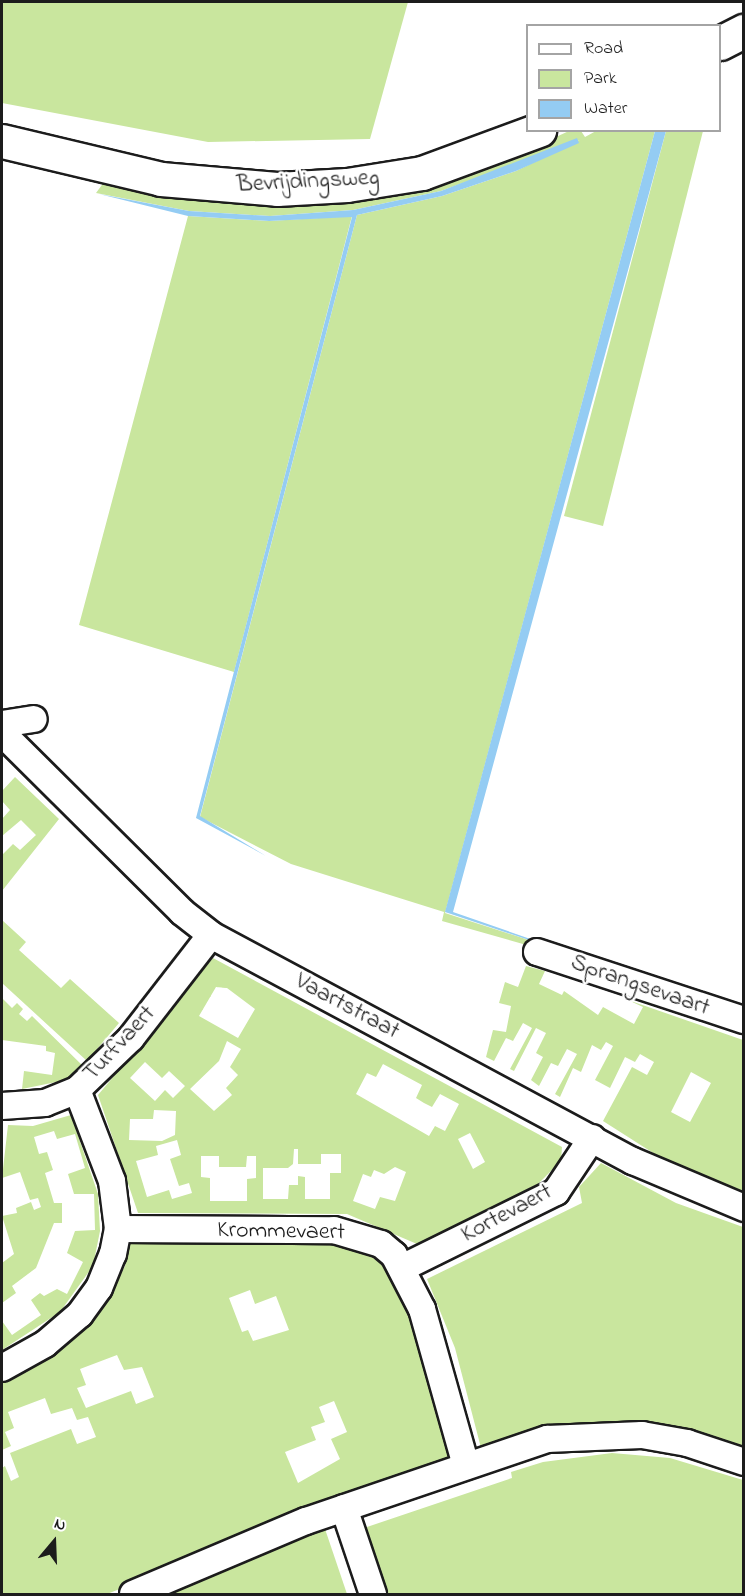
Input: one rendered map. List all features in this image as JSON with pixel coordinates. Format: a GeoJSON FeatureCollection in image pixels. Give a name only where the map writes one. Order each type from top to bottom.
{"type":"FeatureCollection","features":[{"type":"Feature","properties":{"kind":"main road"},"geometry":{"type":"LineString","coordinates":[[721,42],[744,31]]}},
{"type":"Feature","properties":{"kind":"main road","name":"Bevrijdingsweg"},"geometry":{"type":"LineString","coordinates":[[2,141],[161,179],[277,189],[347,185],[422,173],[534,132]]}},
{"type":"Feature","properties":{"kind":"street"},"geometry":{"type":"LineString","coordinates":[[2,724],[34,719]]}},
{"type":"Feature","properties":{"kind":"street","name":"Vaartstraat"},"geometry":{"type":"LineString","coordinates":[[2,733],[182,912],[211,935],[662,1174],[744,1208]]}},
{"type":"Feature","properties":{"kind":"street","name":"Turfvaert"},"geometry":{"type":"LineString","coordinates":[[2,1106],[45,1103],[77,1090],[131,1038],[211,935]]}},
{"type":"Feature","properties":{"kind":"street","name":"Sprangsevaart"},"geometry":{"type":"LineString","coordinates":[[537,952],[744,1020]]}},
{"type":"Feature","properties":{"kind":"street"},"geometry":{"type":"LineString","coordinates":[[2,1368],[45,1344],[87,1306],[108,1272],[118,1229],[108,1162],[77,1090]]}},
{"type":"Feature","properties":{"kind":"street","name":"Kortevaert"},"geometry":{"type":"LineString","coordinates":[[402,1268],[556,1192],[592,1138]]}},
{"type":"Feature","properties":{"kind":"street","name":"Krommevaert"},"geometry":{"type":"LineString","coordinates":[[118,1229],[347,1231],[381,1244],[402,1268],[433,1336],[466,1466]]}},
{"type":"Feature","properties":{"kind":"street"},"geometry":{"type":"LineString","coordinates":[[133,1594],[344,1508],[547,1439],[601,1434],[687,1443],[744,1462]]}},
{"type":"Feature","properties":{"kind":"street"},"geometry":{"type":"LineString","coordinates":[[344,1508],[373,1594]]}},
{"type":"Feature","properties":{"kind":"green space"},"geometry":{"type":"Polygon","coordinates":[[[2,2],[408,2],[370,139],[208,142],[2,103],[2,2]]]}},
{"type":"Feature","properties":{"kind":"green space"},"geometry":{"type":"Polygon","coordinates":[[[567,132],[582,132],[585,137],[594,132],[655,132],[445,913],[538,943],[537,948],[442,921],[444,912],[291,864],[200,817],[357,215],[442,196],[516,171],[580,140],[441,191],[353,210],[270,216],[189,211],[96,193],[107,178],[176,192],[534,147],[567,132]]]}},
{"type":"Feature","properties":{"kind":"green space"},"geometry":{"type":"Polygon","coordinates":[[[666,132],[703,132],[603,526],[564,516],[666,132]]]}},
{"type":"Feature","properties":{"kind":"green space"},"geometry":{"type":"Polygon","coordinates":[[[188,216],[269,221],[352,216],[234,672],[79,625],[188,216]]]}},
{"type":"Feature","properties":{"kind":"green space"},"geometry":{"type":"Polygon","coordinates":[[[15,777],[59,819],[2,891],[2,855],[13,844],[20,850],[36,835],[21,820],[2,836],[2,819],[10,810],[2,801],[2,791],[15,777]]]}},
{"type":"Feature","properties":{"kind":"green space"},"geometry":{"type":"Polygon","coordinates":[[[2,920],[26,942],[19,950],[61,988],[70,979],[119,1023],[87,1061],[2,983],[2,920]]]}},
{"type":"Feature","properties":{"kind":"green space"},"geometry":{"type":"Polygon","coordinates":[[[213,958],[562,1147],[561,1161],[538,1184],[417,1244],[347,1214],[138,1213],[98,1095],[213,958]],[[216,987],[199,1016],[238,1038],[255,1009],[227,988],[216,987]],[[227,1041],[219,1061],[190,1089],[214,1111],[232,1095],[226,1088],[238,1075],[230,1067],[241,1049],[227,1041]],[[145,1062],[130,1078],[155,1101],[165,1090],[173,1098],[185,1086],[169,1071],[162,1078],[145,1062]],[[383,1064],[376,1077],[367,1073],[356,1094],[429,1136],[435,1126],[445,1131],[459,1104],[440,1094],[432,1107],[424,1103],[416,1098],[422,1085],[383,1064]],[[154,1110],[153,1119],[130,1119],[129,1140],[162,1141],[175,1135],[176,1111],[154,1110]],[[470,1133],[458,1139],[473,1169],[485,1162],[470,1133]],[[177,1140],[156,1146],[158,1155],[136,1161],[147,1197],[169,1190],[172,1199],[192,1193],[189,1183],[179,1186],[170,1159],[181,1155],[177,1140]],[[294,1149],[293,1164],[288,1168],[263,1168],[263,1199],[288,1199],[289,1185],[298,1185],[298,1176],[305,1177],[305,1199],[330,1199],[330,1173],[341,1173],[341,1154],[321,1154],[321,1164],[298,1164],[298,1149],[294,1149]],[[201,1156],[201,1177],[210,1178],[210,1201],[247,1201],[247,1179],[256,1178],[256,1156],[247,1156],[246,1167],[219,1167],[219,1156],[201,1156]],[[395,1167],[384,1174],[374,1170],[371,1177],[363,1174],[353,1201],[375,1209],[380,1197],[395,1201],[406,1172],[395,1167]]]}},
{"type":"Feature","properties":{"kind":"green space"},"geometry":{"type":"Polygon","coordinates":[[[526,966],[545,971],[539,984],[562,995],[564,991],[598,1015],[603,1007],[634,1024],[643,1007],[628,1000],[743,1040],[743,1196],[672,1165],[603,1121],[632,1067],[647,1075],[654,1062],[640,1054],[635,1062],[625,1057],[610,1088],[595,1080],[613,1046],[606,1042],[601,1050],[592,1045],[581,1072],[573,1068],[560,1097],[555,1094],[577,1054],[567,1049],[558,1066],[551,1063],[539,1086],[531,1080],[543,1057],[536,1053],[546,1033],[536,1028],[514,1071],[510,1069],[532,1028],[523,1023],[513,1041],[506,1038],[494,1061],[486,1057],[493,1030],[506,1032],[511,1006],[499,1003],[505,982],[518,987],[526,966]],[[691,1072],[671,1112],[690,1122],[711,1083],[691,1072]]]}},
{"type":"Feature","properties":{"kind":"green space"},"geometry":{"type":"Polygon","coordinates":[[[2,998],[12,1008],[17,1003],[23,1009],[19,1014],[27,1021],[32,1016],[84,1067],[66,1080],[22,1089],[24,1071],[52,1075],[55,1053],[46,1051],[46,1046],[2,1040],[2,998]]]}},
{"type":"Feature","properties":{"kind":"green space"},"geometry":{"type":"Polygon","coordinates":[[[71,1115],[98,1194],[100,1231],[93,1266],[60,1312],[2,1350],[2,1321],[12,1335],[41,1315],[31,1300],[40,1293],[44,1296],[57,1289],[67,1294],[83,1262],[67,1253],[75,1231],[95,1230],[94,1194],[74,1194],[68,1174],[85,1168],[75,1134],[57,1139],[54,1131],[34,1137],[39,1154],[47,1152],[53,1170],[45,1173],[54,1203],[62,1203],[62,1223],[54,1223],[36,1268],[12,1286],[16,1293],[2,1303],[2,1263],[14,1254],[2,1216],[17,1213],[16,1208],[31,1202],[34,1210],[41,1207],[38,1198],[30,1200],[20,1172],[2,1178],[8,1125],[33,1126],[71,1115]]]}},
{"type":"Feature","properties":{"kind":"green space"},"geometry":{"type":"Polygon","coordinates":[[[601,1163],[676,1203],[743,1227],[743,1451],[572,1427],[481,1448],[455,1348],[427,1279],[582,1203],[579,1187],[601,1163]]]}},
{"type":"Feature","properties":{"kind":"green space"},"geometry":{"type":"Polygon","coordinates":[[[343,1240],[374,1254],[396,1274],[427,1354],[454,1457],[107,1594],[2,1594],[2,1468],[5,1466],[11,1481],[19,1477],[10,1453],[71,1429],[77,1444],[96,1437],[88,1417],[77,1420],[72,1408],[51,1414],[45,1398],[8,1412],[14,1428],[5,1432],[11,1446],[2,1450],[2,1376],[110,1294],[125,1266],[128,1242],[343,1240]],[[250,1290],[229,1298],[242,1332],[248,1330],[253,1341],[289,1330],[276,1296],[255,1304],[250,1290]],[[117,1355],[80,1369],[86,1385],[77,1388],[86,1408],[131,1391],[136,1404],[154,1397],[142,1367],[124,1370],[117,1355]],[[334,1401],[319,1407],[325,1422],[311,1427],[316,1440],[285,1452],[298,1483],[340,1459],[331,1439],[347,1432],[334,1401]]]}},
{"type":"Feature","properties":{"kind":"green space"},"geometry":{"type":"Polygon","coordinates":[[[612,1453],[670,1458],[743,1480],[743,1594],[388,1594],[364,1528],[512,1478],[511,1472],[543,1462],[612,1453]]]}},
{"type":"Feature","properties":{"kind":"green space"},"geometry":{"type":"Polygon","coordinates":[[[324,1526],[347,1594],[160,1594],[324,1526]]]}},
{"type":"Feature","properties":{"kind":"water"},"geometry":{"type":"Polygon","coordinates":[[[655,132],[666,132],[453,912],[542,943],[445,912],[655,132]]]}},
{"type":"Feature","properties":{"kind":"water"},"geometry":{"type":"Polygon","coordinates":[[[577,138],[579,143],[516,171],[442,196],[357,215],[200,816],[266,856],[196,818],[352,217],[269,221],[188,216],[99,194],[189,211],[270,216],[353,210],[441,191],[577,138]]]}}]}
